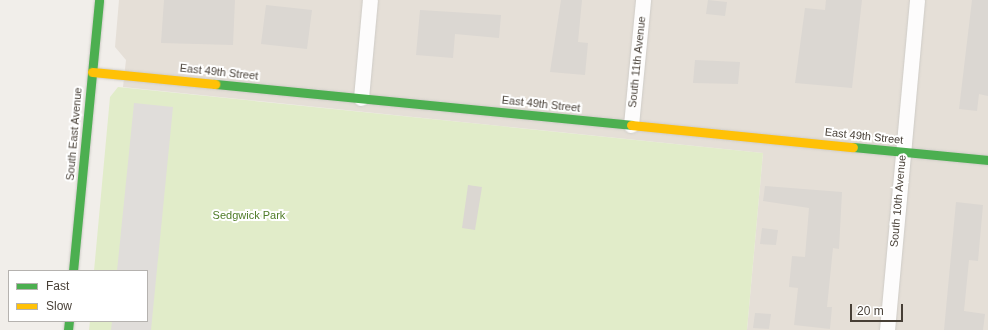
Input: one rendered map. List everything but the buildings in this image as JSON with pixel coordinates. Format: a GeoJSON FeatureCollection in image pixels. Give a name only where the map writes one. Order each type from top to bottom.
{"type":"FeatureCollection","features":[{"type":"Feature","properties":{"kind":"street","name":"South East Avenue"},"geometry":{"type":"LineString","coordinates":[[73,270],[98,0]]}},
{"type":"Feature","properties":{"kind":"street"},"geometry":{"type":"LineString","coordinates":[[361,98],[370,0]]}},
{"type":"Feature","properties":{"kind":"street","name":"South 11th Avenue"},"geometry":{"type":"LineString","coordinates":[[631,125],[643,0]]}},
{"type":"Feature","properties":{"kind":"street","name":"South 10th Avenue"},"geometry":{"type":"LineString","coordinates":[[887,330],[917,0]]}},
{"type":"Feature","properties":{"kind":"street","name":"East 49th Street"},"geometry":{"type":"LineString","coordinates":[[92,72],[988,160]]}},
{"type":"Feature","properties":{"kind":"shaded area"},"geometry":{"type":"Polygon","coordinates":[[[119,0],[988,0],[988,330],[747,330],[763,153],[123,87],[126,60],[115,47],[119,0]]]}},
{"type":"Feature","properties":{"kind":"shaded area"},"geometry":{"type":"Polygon","coordinates":[[[134,103],[173,107],[151,330],[111,330],[112,322],[148,322],[148,270],[117,270],[134,103]]]}},
{"type":"Feature","properties":{"kind":"green space","name":"Sedgwick Park"},"geometry":{"type":"Polygon","coordinates":[[[118,87],[763,153],[747,330],[89,330],[90,322],[148,322],[148,270],[94,270],[110,97],[118,87]]]}},
{"type":"Feature","properties":{"kind":"traffic: fast"},"geometry":{"type":"LineString","coordinates":[[73,270],[99,0]]}},
{"type":"Feature","properties":{"kind":"traffic: fast"},"geometry":{"type":"LineString","coordinates":[[215,84],[631,125]]}},
{"type":"Feature","properties":{"kind":"traffic: fast"},"geometry":{"type":"LineString","coordinates":[[853,147],[988,160]]}},
{"type":"Feature","properties":{"kind":"traffic: fast"},"geometry":{"type":"LineString","coordinates":[[68,330],[69,322]]}},
{"type":"Feature","properties":{"kind":"traffic: slow"},"geometry":{"type":"LineString","coordinates":[[92,72],[215,84]]}},
{"type":"Feature","properties":{"kind":"traffic: slow"},"geometry":{"type":"LineString","coordinates":[[631,125],[853,147]]}}]}
